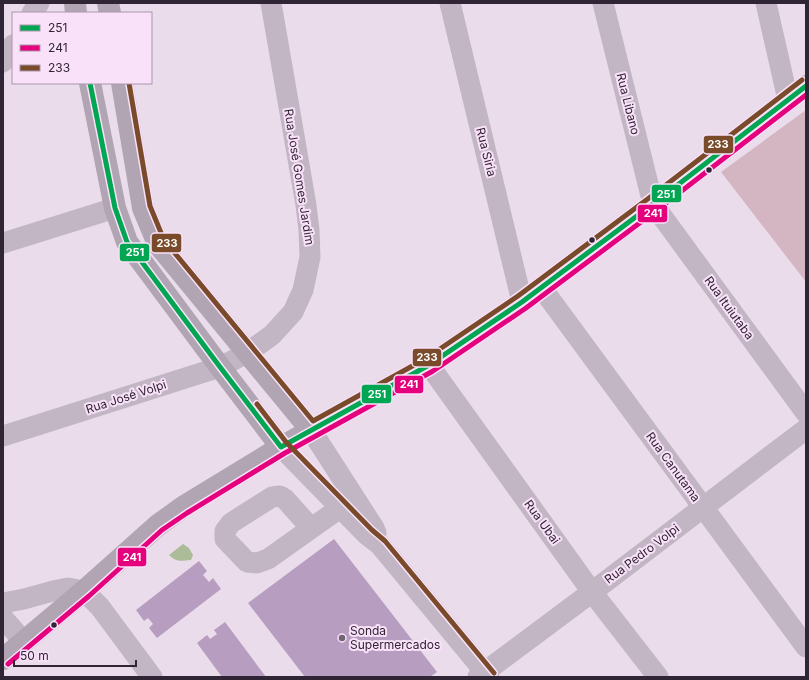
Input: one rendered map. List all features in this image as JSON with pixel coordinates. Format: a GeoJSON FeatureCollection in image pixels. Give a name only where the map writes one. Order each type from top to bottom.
{"type":"FeatureCollection","features":[{"type":"Feature","properties":{"kind":"main road"},"geometry":{"type":"LineString","coordinates":[[90,84],[115,208],[127,242],[281,447]]}},
{"type":"Feature","properties":{"kind":"main road"},"geometry":{"type":"LineString","coordinates":[[122,84],[143,208],[158,244],[311,430]]}},
{"type":"Feature","properties":{"kind":"main road"},"geometry":{"type":"LineString","coordinates":[[3,659],[84,591],[158,525],[183,507],[281,447],[429,365],[522,302],[653,204],[806,86]]}},
{"type":"Feature","properties":{"kind":"street"},"geometry":{"type":"LineString","coordinates":[[33,12],[39,3]]}},
{"type":"Feature","properties":{"kind":"street","name":"Rua José Gomes Jardim"},"geometry":{"type":"LineString","coordinates":[[247,353],[272,335],[293,312],[303,290],[310,257],[306,205],[271,3]]}},
{"type":"Feature","properties":{"kind":"street","name":"Rua Siria"},"geometry":{"type":"LineString","coordinates":[[450,3],[522,302]]}},
{"type":"Feature","properties":{"kind":"street","name":"Rua Libano"},"geometry":{"type":"LineString","coordinates":[[603,3],[653,204]]}},
{"type":"Feature","properties":{"kind":"street"},"geometry":{"type":"LineString","coordinates":[[766,3],[788,100]]}},
{"type":"Feature","properties":{"kind":"street"},"geometry":{"type":"LineString","coordinates":[[3,62],[12,47]]}},
{"type":"Feature","properties":{"kind":"street","name":"Rua Ituiutaba"},"geometry":{"type":"LineString","coordinates":[[653,204],[806,412]]}},
{"type":"Feature","properties":{"kind":"street"},"geometry":{"type":"LineString","coordinates":[[3,243],[115,208]]}},
{"type":"Feature","properties":{"kind":"street","name":"Rua Canutama"},"geometry":{"type":"LineString","coordinates":[[541,287],[806,647]]}},
{"type":"Feature","properties":{"kind":"street","name":"Rua José Volpi"},"geometry":{"type":"LineString","coordinates":[[3,436],[220,367],[247,353]]}},
{"type":"Feature","properties":{"kind":"street","name":"Rua Ubai"},"geometry":{"type":"LineString","coordinates":[[429,365],[592,592],[658,677]]}},
{"type":"Feature","properties":{"kind":"street","name":"Rua Pedro Volpi"},"geometry":{"type":"LineString","coordinates":[[484,675],[806,429]]}},
{"type":"Feature","properties":{"kind":"street"},"geometry":{"type":"LineString","coordinates":[[311,430],[374,528],[380,545]]}},
{"type":"Feature","properties":{"kind":"street"},"geometry":{"type":"LineString","coordinates":[[281,447],[367,535],[380,545],[484,675]]}},
{"type":"Feature","properties":{"kind":"street"},"geometry":{"type":"LineString","coordinates":[[312,528],[340,508]]}},
{"type":"Feature","properties":{"kind":"street"},"geometry":{"type":"LineString","coordinates":[[3,603],[68,588],[84,591],[100,607],[152,677]]}},
{"type":"Feature","properties":{"kind":"street"},"geometry":{"type":"LineString","coordinates":[[3,618],[24,642]]}},
{"type":"Feature","properties":{"kind":"shaded area"},"geometry":{"type":"Polygon","coordinates":[[[806,110],[806,282],[721,172],[806,110]]]}},
{"type":"Feature","properties":{"kind":"shaded area"},"geometry":{"type":"Polygon","coordinates":[[[183,544],[189,548],[193,555],[191,560],[178,560],[169,555],[183,544]]]}},
{"type":"Feature","properties":{"kind":"building","name":"Sonda Supermercados"},"geometry":{"type":"Polygon","coordinates":[[[334,539],[437,672],[430,677],[305,677],[248,603],[334,539]]]}},
{"type":"Feature","properties":{"kind":"building"},"geometry":{"type":"Polygon","coordinates":[[[199,561],[207,571],[203,575],[209,582],[213,578],[221,589],[157,638],[149,628],[153,624],[148,618],[144,621],[136,610],[199,561]]]}},
{"type":"Feature","properties":{"kind":"building"},"geometry":{"type":"Polygon","coordinates":[[[225,622],[266,677],[222,677],[197,643],[207,635],[210,639],[217,634],[214,630],[225,622]]]}},
{"type":"Feature","properties":{"kind":"transit line","name":"233"},"geometry":{"type":"LineString","coordinates":[[129,84],[150,206],[164,240],[313,421],[425,359],[518,296],[649,198],[802,80]]}},
{"type":"Feature","properties":{"kind":"transit line","name":"251"},"geometry":{"type":"LineString","coordinates":[[90,84],[115,208],[127,242],[281,447],[429,365],[522,302],[653,204],[806,86]]}},
{"type":"Feature","properties":{"kind":"transit line","name":"241"},"geometry":{"type":"LineString","coordinates":[[8,664],[89,596],[162,530],[285,453],[433,371],[526,308],[657,210],[806,95]]}},
{"type":"Feature","properties":{"kind":"transit line","name":"233"},"geometry":{"type":"LineString","coordinates":[[257,404],[286,442],[372,530],[385,541],[494,673]]}},
{"type":"Feature","properties":{"kind":"place","name":"Sonda Supermercados"},"geometry":{"type":"Point","coordinates":[342,638]}}]}
